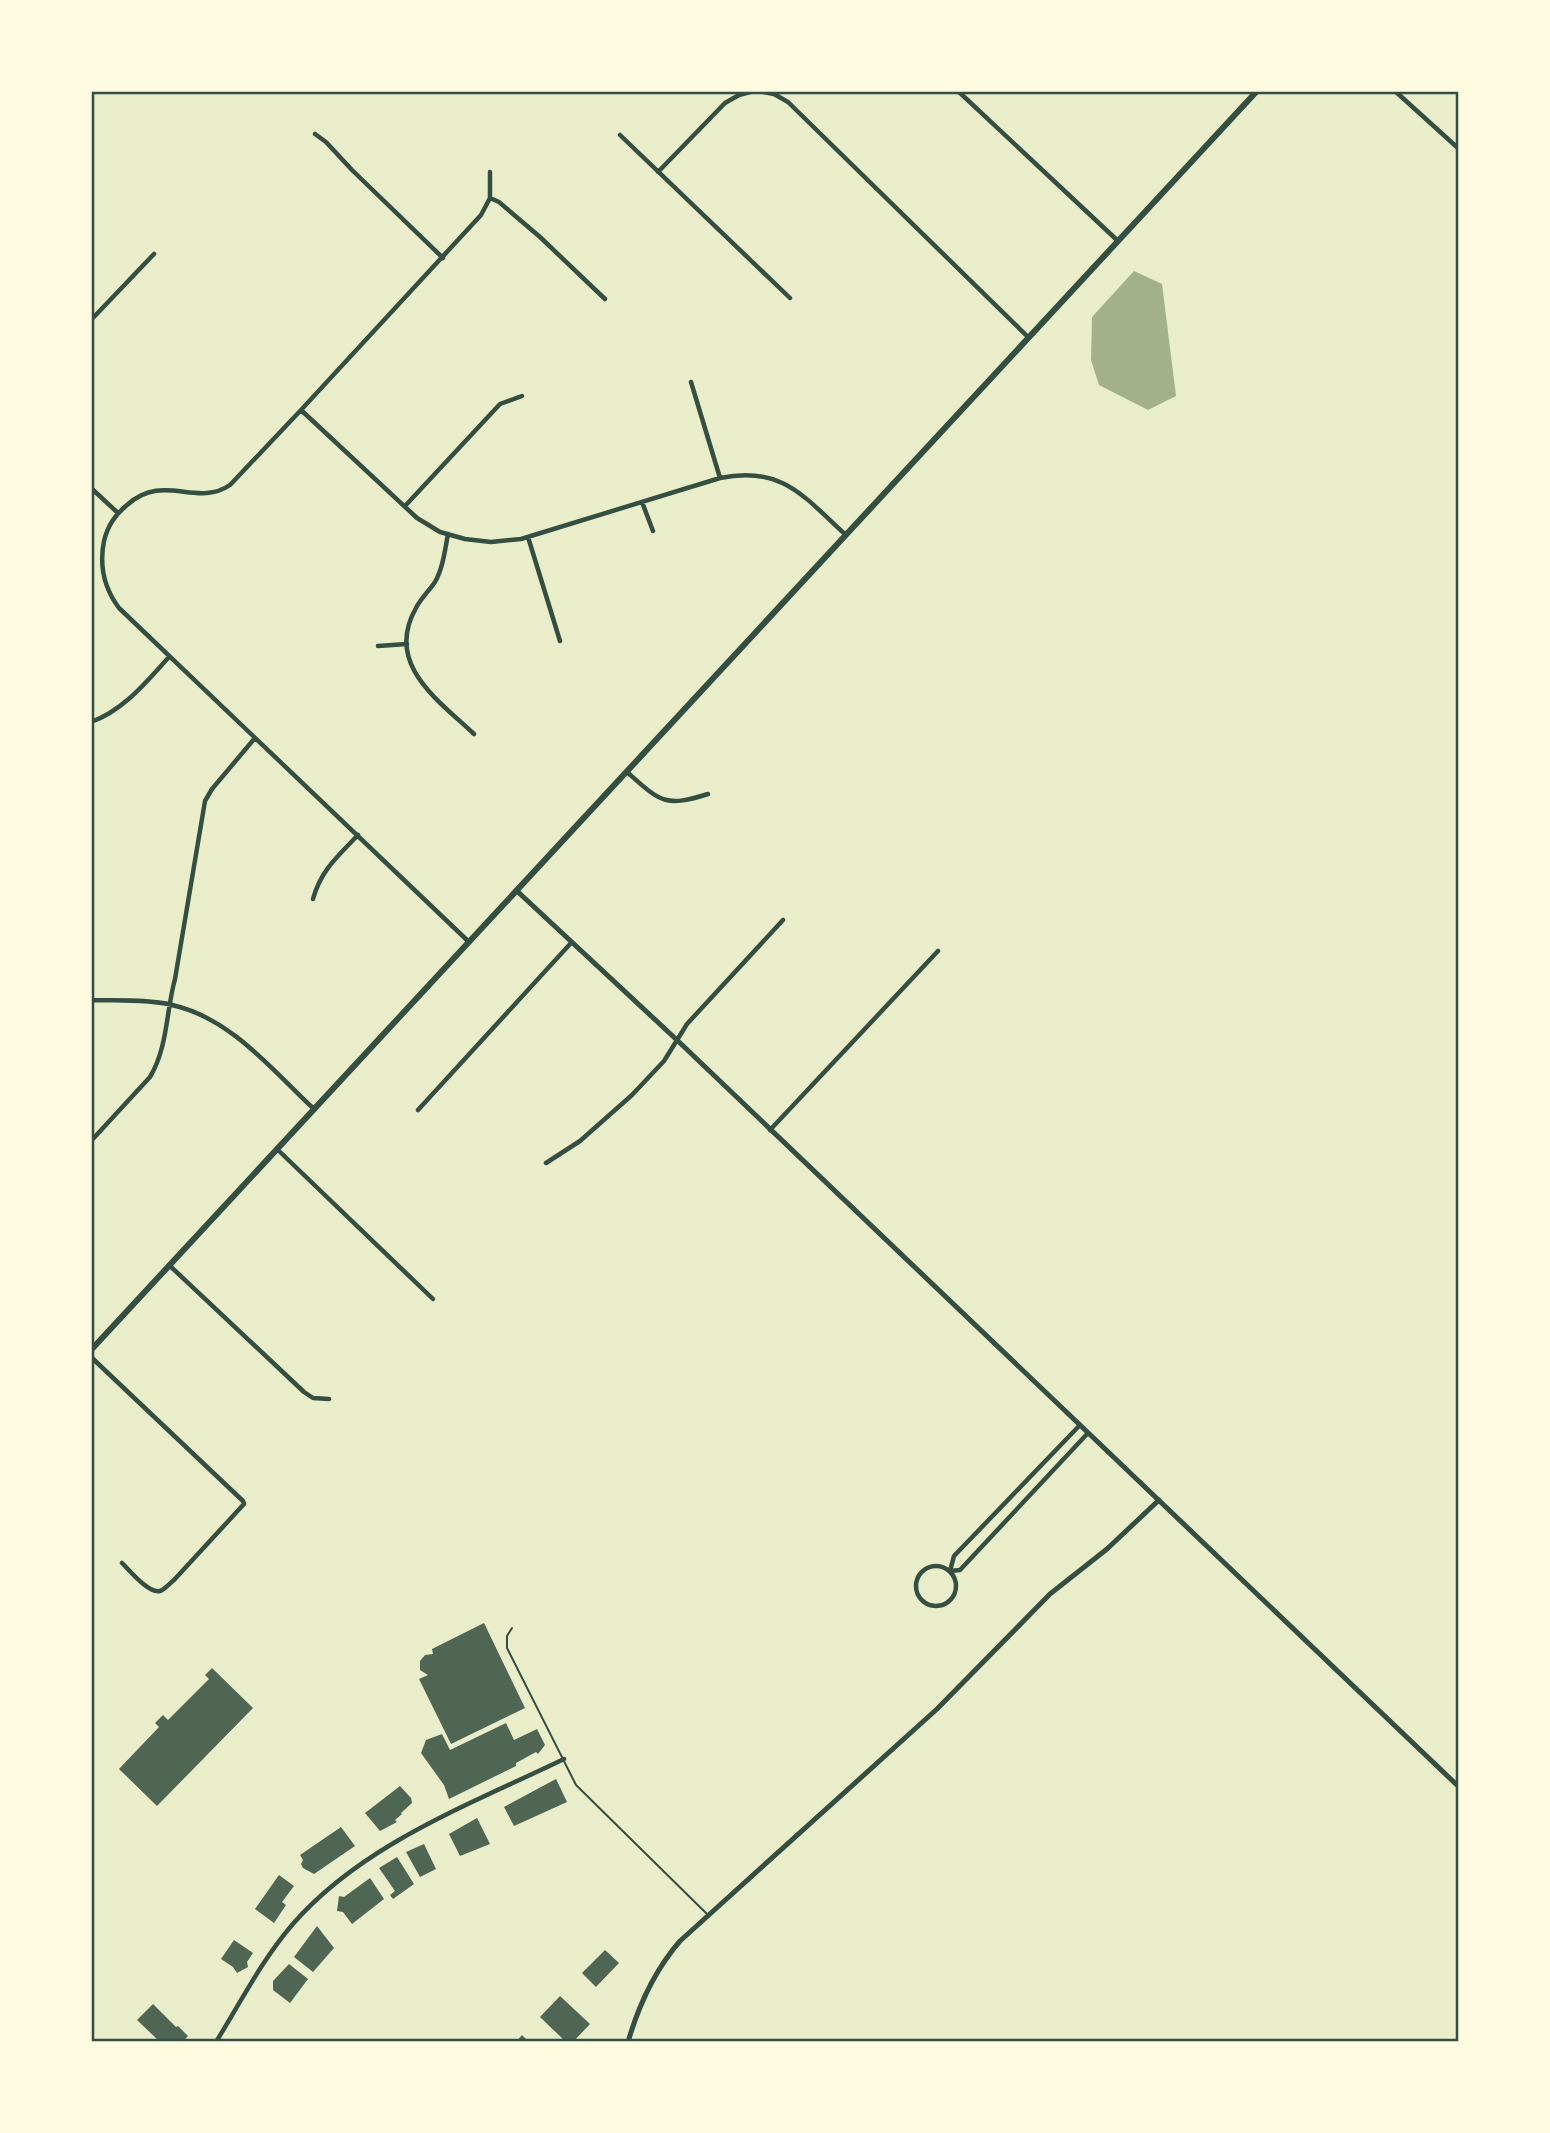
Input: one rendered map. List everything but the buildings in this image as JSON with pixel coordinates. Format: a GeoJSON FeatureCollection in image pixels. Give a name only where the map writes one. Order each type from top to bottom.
{"type":"FeatureCollection","features":[{"type":"Feature","properties":{"kind":"main road"},"geometry":{"type":"LineString","coordinates":[[91,1350],[1257,91]]}},
{"type":"Feature","properties":{"kind":"street"},"geometry":{"type":"LineString","coordinates":[[658,172],[725,103],[739,94],[757,91],[774,94],[788,102],[1028,337]]}},
{"type":"Feature","properties":{"kind":"street"},"geometry":{"type":"LineString","coordinates":[[958,91],[1118,241]]}},
{"type":"Feature","properties":{"kind":"street"},"geometry":{"type":"LineString","coordinates":[[1395,91],[1459,149]]}},
{"type":"Feature","properties":{"kind":"street"},"geometry":{"type":"LineString","coordinates":[[315,134],[443,258]]}},
{"type":"Feature","properties":{"kind":"street"},"geometry":{"type":"LineString","coordinates":[[620,135],[790,298]]}},
{"type":"Feature","properties":{"kind":"street"},"geometry":{"type":"LineString","coordinates":[[469,942],[119,608],[107,588],[102,568],[103,547],[109,525],[118,513],[138,496],[167,489],[206,494],[225,488],[481,215],[490,198],[490,172]]}},
{"type":"Feature","properties":{"kind":"street"},"geometry":{"type":"LineString","coordinates":[[490,198],[499,202],[529,228],[605,299]]}},
{"type":"Feature","properties":{"kind":"street"},"geometry":{"type":"LineString","coordinates":[[91,320],[154,254]]}},
{"type":"Feature","properties":{"kind":"street"},"geometry":{"type":"LineString","coordinates":[[691,382],[720,478]]}},
{"type":"Feature","properties":{"kind":"street"},"geometry":{"type":"LineString","coordinates":[[405,506],[500,404],[522,396]]}},
{"type":"Feature","properties":{"kind":"street"},"geometry":{"type":"LineString","coordinates":[[301,410],[417,518],[465,540],[491,542],[528,537],[720,478],[747,474],[774,478],[796,490],[846,535]]}},
{"type":"Feature","properties":{"kind":"street"},"geometry":{"type":"LineString","coordinates":[[91,488],[118,513]]}},
{"type":"Feature","properties":{"kind":"street"},"geometry":{"type":"LineString","coordinates":[[642,502],[653,531]]}},
{"type":"Feature","properties":{"kind":"street"},"geometry":{"type":"LineString","coordinates":[[448,534],[435,583],[421,600],[410,621],[407,644],[410,662],[420,683],[474,734]]}},
{"type":"Feature","properties":{"kind":"street"},"geometry":{"type":"LineString","coordinates":[[528,537],[560,641]]}},
{"type":"Feature","properties":{"kind":"street"},"geometry":{"type":"LineString","coordinates":[[378,646],[407,644]]}},
{"type":"Feature","properties":{"kind":"street"},"geometry":{"type":"LineString","coordinates":[[91,722],[121,705],[169,657]]}},
{"type":"Feature","properties":{"kind":"street"},"geometry":{"type":"LineString","coordinates":[[91,1141],[155,1069],[169,1016],[205,802],[212,789],[255,738]]}},
{"type":"Feature","properties":{"kind":"street"},"geometry":{"type":"LineString","coordinates":[[627,772],[650,792],[667,800],[683,802],[708,794]]}},
{"type":"Feature","properties":{"kind":"street"},"geometry":{"type":"LineString","coordinates":[[313,899],[324,871],[358,835]]}},
{"type":"Feature","properties":{"kind":"street"},"geometry":{"type":"LineString","coordinates":[[517,891],[678,1041],[1459,1787]]}},
{"type":"Feature","properties":{"kind":"street"},"geometry":{"type":"LineString","coordinates":[[545,1163],[605,1121],[664,1061],[687,1024],[783,920]]}},
{"type":"Feature","properties":{"kind":"street"},"geometry":{"type":"LineString","coordinates":[[418,1110],[571,943]]}},
{"type":"Feature","properties":{"kind":"street"},"geometry":{"type":"LineString","coordinates":[[770,1130],[938,950]]}},
{"type":"Feature","properties":{"kind":"street"},"geometry":{"type":"LineString","coordinates":[[91,1000],[169,1004],[201,1014],[246,1045],[314,1109]]}},
{"type":"Feature","properties":{"kind":"street"},"geometry":{"type":"LineString","coordinates":[[278,1150],[433,1299]]}},
{"type":"Feature","properties":{"kind":"street"},"geometry":{"type":"LineString","coordinates":[[169,1265],[304,1392],[313,1398],[329,1399]]}},
{"type":"Feature","properties":{"kind":"street"},"geometry":{"type":"LineString","coordinates":[[91,1357],[239,1496],[244,1504],[161,1591],[146,1587],[122,1563]]}},
{"type":"Feature","properties":{"kind":"street"},"geometry":{"type":"LineString","coordinates":[[1080,1425],[954,1556],[950,1571],[956,1582],[954,1595],[939,1606],[921,1599],[916,1587],[920,1574],[931,1567],[944,1567],[950,1571],[960,1570],[1088,1433]]}},
{"type":"Feature","properties":{"kind":"street"},"geometry":{"type":"LineString","coordinates":[[628,2042],[656,1974],[680,1941],[937,1709],[1050,1594],[1107,1549],[1159,1500]]}},
{"type":"Feature","properties":{"kind":"street"},"geometry":{"type":"LineString","coordinates":[[216,2042],[266,1960],[290,1927],[341,1878],[369,1857],[430,1824],[564,1759]]}},
{"type":"Feature","properties":{"kind":"lane"},"geometry":{"type":"LineString","coordinates":[[512,1628],[507,1636],[507,1648],[576,1785],[708,1915]]}},
{"type":"Feature","properties":{"kind":"shaded area"},"geometry":{"type":"Polygon","coordinates":[[[1134,271],[1162,284],[1176,396],[1148,410],[1099,385],[1091,360],[1092,317],[1134,271]]]}}]}
